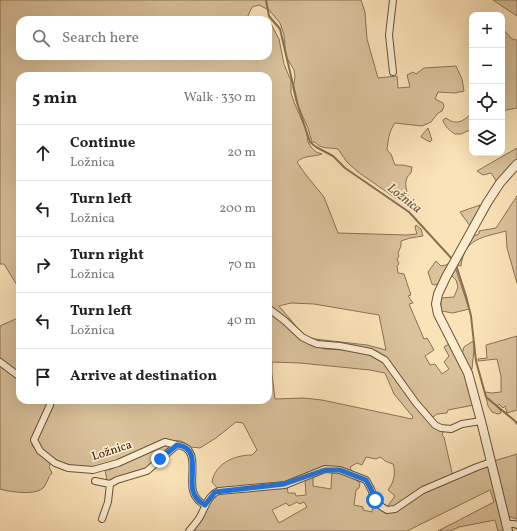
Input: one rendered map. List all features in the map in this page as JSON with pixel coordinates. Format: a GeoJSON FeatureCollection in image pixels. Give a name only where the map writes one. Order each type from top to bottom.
{"type":"FeatureCollection","features":[{"type":"Feature","properties":{"kind":"street"},"geometry":{"type":"LineString","coordinates":[[393,0],[389,35],[393,72]]}},
{"type":"Feature","properties":{"kind":"street"},"geometry":{"type":"LineString","coordinates":[[517,164],[500,183],[487,202],[446,277],[438,294],[436,304],[438,314],[468,373],[507,528],[514,524],[517,525]]}},
{"type":"Feature","properties":{"kind":"street"},"geometry":{"type":"LineString","coordinates":[[272,311],[302,337],[310,341],[317,344],[340,346],[371,352],[385,360],[416,403],[435,425],[441,428],[451,429],[462,424],[481,420]]}},
{"type":"Feature","properties":{"kind":"street"},"geometry":{"type":"LineString","coordinates":[[0,362],[16,374]]}},
{"type":"Feature","properties":{"kind":"street","name":"Ložnica"},"geometry":{"type":"LineString","coordinates":[[50,404],[34,440],[40,451],[55,463],[68,468],[93,470],[118,463],[165,442],[177,445]]}},
{"type":"Feature","properties":{"kind":"street"},"geometry":{"type":"LineString","coordinates":[[95,481],[110,484],[117,480],[147,470],[177,445],[185,447],[191,454],[193,460],[193,491],[198,501],[205,505]]}},
{"type":"Feature","properties":{"kind":"street"},"geometry":{"type":"LineString","coordinates":[[189,531],[215,492],[284,484],[325,470],[340,470],[366,480],[375,500],[387,510],[395,509],[405,504],[424,490],[491,462]]}},
{"type":"Feature","properties":{"kind":"street"},"geometry":{"type":"LineString","coordinates":[[102,519],[108,502],[110,484]]}},
{"type":"Feature","properties":{"kind":"shaded area"},"geometry":{"type":"Polygon","coordinates":[[[0,0],[361,0],[365,12],[367,39],[378,78],[397,76],[398,88],[410,87],[407,75],[413,72],[416,74],[424,68],[456,66],[462,79],[464,91],[455,93],[438,92],[435,99],[443,103],[444,106],[442,111],[438,113],[431,122],[422,126],[395,123],[391,129],[387,150],[391,154],[395,165],[412,167],[411,173],[408,175],[406,181],[408,196],[403,198],[398,197],[397,199],[358,172],[347,162],[338,149],[323,147],[317,145],[315,142],[312,142],[308,128],[296,101],[293,88],[295,77],[294,70],[286,56],[284,35],[280,23],[269,10],[259,5],[252,7],[248,16],[16,16],[16,60],[272,60],[272,26],[279,39],[284,64],[291,81],[291,93],[306,130],[308,142],[316,152],[322,154],[306,157],[297,162],[324,197],[338,233],[407,235],[417,234],[415,227],[416,225],[421,229],[423,236],[401,241],[401,246],[398,253],[399,256],[397,259],[399,264],[397,266],[398,273],[404,274],[411,295],[408,296],[413,303],[409,304],[424,339],[427,338],[434,350],[425,356],[430,365],[435,364],[442,374],[449,369],[444,362],[449,356],[444,347],[449,344],[464,371],[474,405],[448,410],[447,413],[437,414],[433,417],[417,400],[393,365],[386,358],[361,347],[309,340],[307,338],[367,345],[386,350],[379,315],[314,304],[291,303],[279,306],[305,336],[272,309],[272,72],[16,72],[16,284],[4,264],[0,264],[0,0]]]}},
{"type":"Feature","properties":{"kind":"shaded area"},"geometry":{"type":"Polygon","coordinates":[[[493,0],[517,0],[517,16],[493,0]]]}},
{"type":"Feature","properties":{"kind":"shaded area"},"geometry":{"type":"Polygon","coordinates":[[[505,31],[512,39],[517,40],[517,108],[506,110],[505,31]]]}},
{"type":"Feature","properties":{"kind":"shaded area"},"geometry":{"type":"Polygon","coordinates":[[[469,116],[469,130],[461,134],[453,133],[443,120],[446,118],[453,122],[460,122],[469,116]]]}},
{"type":"Feature","properties":{"kind":"shaded area"},"geometry":{"type":"Polygon","coordinates":[[[428,128],[432,140],[430,142],[421,137],[428,128]]]}},
{"type":"Feature","properties":{"kind":"shaded area"},"geometry":{"type":"Polygon","coordinates":[[[517,148],[517,159],[497,182],[491,173],[483,175],[477,171],[505,156],[517,148]]]}},
{"type":"Feature","properties":{"kind":"shaded area"},"geometry":{"type":"Polygon","coordinates":[[[517,196],[517,283],[507,248],[506,231],[476,240],[466,250],[461,266],[456,265],[471,237],[479,234],[479,231],[496,228],[517,196]]]}},
{"type":"Feature","properties":{"kind":"shaded area"},"geometry":{"type":"Polygon","coordinates":[[[480,205],[480,207],[470,226],[460,212],[480,205]]]}},
{"type":"Feature","properties":{"kind":"shaded area"},"geometry":{"type":"Polygon","coordinates":[[[436,261],[441,266],[451,262],[438,284],[434,285],[432,284],[428,272],[436,261]]]}},
{"type":"Feature","properties":{"kind":"shaded area"},"geometry":{"type":"Polygon","coordinates":[[[455,267],[469,309],[453,313],[441,311],[441,298],[454,297],[458,287],[456,280],[451,275],[455,267]]]}},
{"type":"Feature","properties":{"kind":"shaded area"},"geometry":{"type":"Polygon","coordinates":[[[272,313],[307,343],[325,349],[364,351],[383,360],[411,400],[444,430],[442,435],[444,437],[453,477],[396,508],[387,508],[379,501],[387,507],[395,496],[388,490],[394,477],[393,464],[380,457],[376,459],[366,457],[362,465],[357,463],[350,467],[353,475],[338,467],[281,483],[218,489],[212,482],[214,475],[221,465],[227,461],[239,457],[252,455],[257,450],[243,423],[236,422],[216,438],[200,448],[191,447],[181,441],[161,440],[145,449],[114,462],[97,467],[68,466],[42,450],[37,441],[40,430],[51,409],[52,404],[272,404],[272,374],[275,399],[303,398],[322,400],[412,419],[413,417],[394,394],[385,373],[370,370],[300,363],[272,362],[272,313]]]}},
{"type":"Feature","properties":{"kind":"shaded area"},"geometry":{"type":"Polygon","coordinates":[[[16,319],[16,371],[0,358],[0,326],[16,319]]]}},
{"type":"Feature","properties":{"kind":"shaded area"},"geometry":{"type":"Polygon","coordinates":[[[517,336],[517,410],[507,413],[505,406],[503,408],[499,404],[497,407],[501,413],[498,414],[492,412],[488,406],[485,392],[501,392],[501,376],[497,359],[478,361],[478,359],[487,358],[486,345],[517,336]]]}},
{"type":"Feature","properties":{"kind":"shaded area"},"geometry":{"type":"Polygon","coordinates":[[[473,341],[474,349],[472,369],[468,367],[462,354],[464,347],[473,341]]]}},
{"type":"Feature","properties":{"kind":"shaded area"},"geometry":{"type":"Polygon","coordinates":[[[0,365],[16,375],[16,404],[47,404],[43,417],[32,438],[32,445],[38,452],[51,462],[49,467],[52,473],[44,487],[36,492],[16,492],[0,489],[0,365]]]}},
{"type":"Feature","properties":{"kind":"shaded area"},"geometry":{"type":"Polygon","coordinates":[[[168,444],[170,446],[145,469],[107,481],[105,470],[109,470],[168,444]]]}},
{"type":"Feature","properties":{"kind":"shaded area"},"geometry":{"type":"Polygon","coordinates":[[[517,454],[517,519],[507,516],[494,461],[517,454]]]}},
{"type":"Feature","properties":{"kind":"shaded area"},"geometry":{"type":"Polygon","coordinates":[[[488,466],[490,467],[505,531],[498,531],[495,520],[459,527],[450,531],[438,531],[494,502],[490,490],[407,531],[191,531],[217,493],[287,486],[288,493],[295,493],[296,496],[306,495],[305,479],[313,475],[313,486],[331,489],[332,471],[347,475],[360,483],[359,488],[356,490],[354,505],[363,507],[363,510],[372,512],[373,503],[387,511],[422,493],[488,466]],[[297,502],[289,506],[286,503],[272,510],[279,523],[307,507],[304,502],[299,504],[297,502]]]}},
{"type":"Feature","properties":{"kind":"waterway","name":"Ložnica"},"geometry":{"type":"LineString","coordinates":[[266,0],[269,16]]}},
{"type":"Feature","properties":{"kind":"waterway","name":"Ložnica"},"geometry":{"type":"LineString","coordinates":[[272,20],[280,29],[298,106],[310,142],[333,156],[345,168],[409,212],[453,260]]}},
{"type":"Feature","properties":{"kind":"waterway","name":"Ložnica"},"geometry":{"type":"LineString","coordinates":[[456,265],[471,316],[476,361],[486,397],[517,424]]}},
{"type":"Feature","properties":{"kind":"route"},"geometry":{"type":"LineString","coordinates":[[160,459],[177,445],[181,445],[188,449],[193,460],[193,491],[198,501],[205,505],[215,492],[284,484],[325,470],[340,470],[366,480],[375,500]]}}]}
